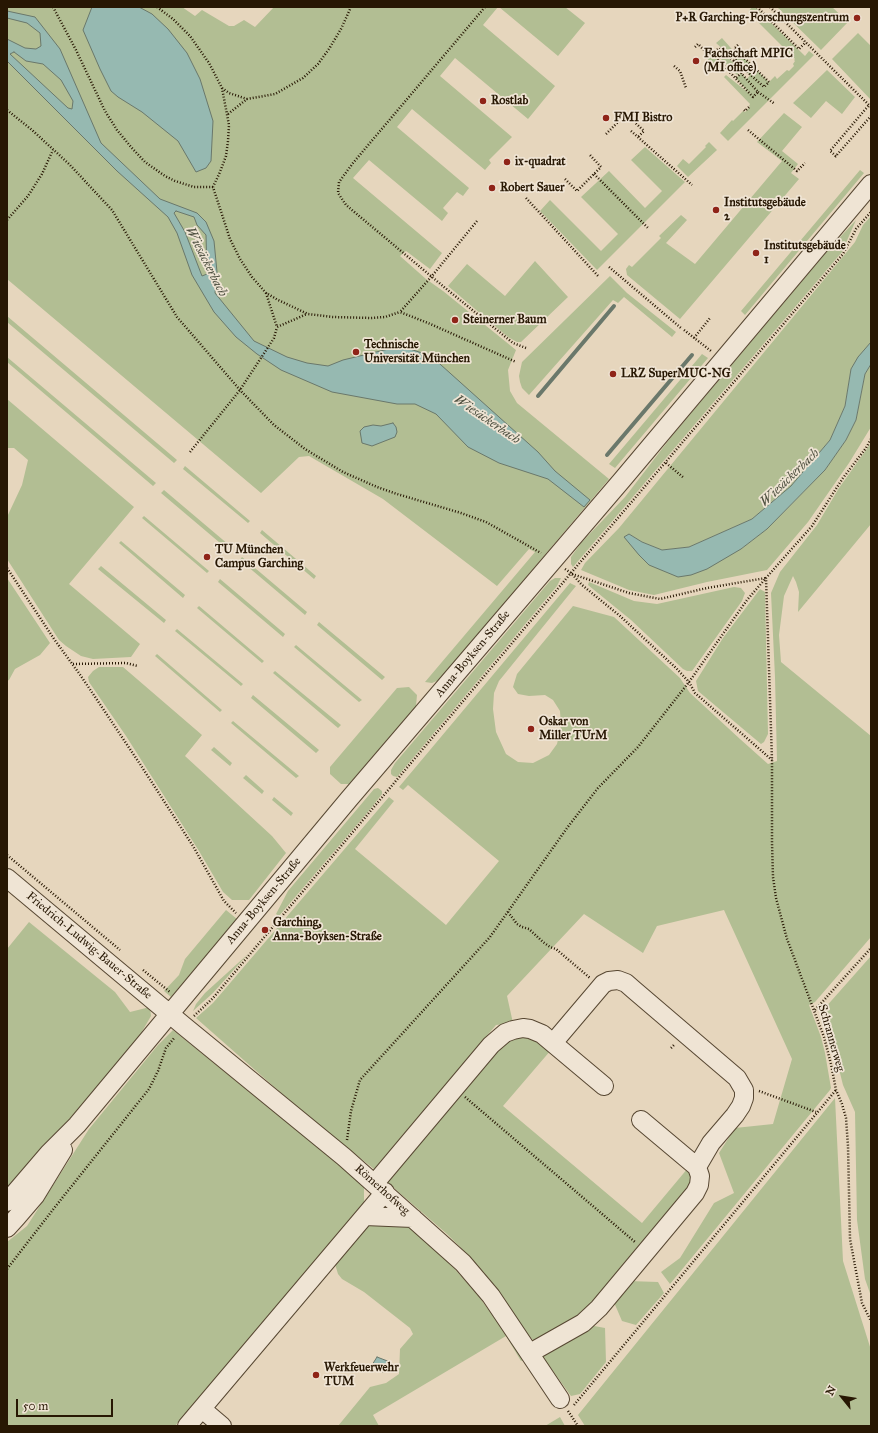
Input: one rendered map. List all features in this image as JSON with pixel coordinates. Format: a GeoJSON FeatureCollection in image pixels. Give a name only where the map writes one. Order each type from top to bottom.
{"type":"FeatureCollection","features":[{"type":"Feature","properties":{"kind":"street","name":"Anna-Boyksen-Straße"},"geometry":{"type":"LineString","coordinates":[[7,1202],[49,1153],[77,1125],[354,793],[871,184]]}},
{"type":"Feature","properties":{"kind":"street","name":"Friedrich-Ludwig-Bauer-Straße"},"geometry":{"type":"LineString","coordinates":[[7,878],[176,1008]]}},
{"type":"Feature","properties":{"kind":"street"},"geometry":{"type":"LineString","coordinates":[[553,1043],[601,987],[609,981],[618,980],[626,983],[737,1078],[742,1084],[744,1090],[744,1098],[741,1106],[711,1142],[697,1167]]}},
{"type":"Feature","properties":{"kind":"street","name":"Römerhofweg"},"geometry":{"type":"LineString","coordinates":[[176,1008],[463,1263],[486,1291],[530,1353],[564,1405]]}},
{"type":"Feature","properties":{"kind":"street"},"geometry":{"type":"LineString","coordinates":[[187,1426],[365,1216],[380,1188],[454,1088],[491,1045],[505,1033],[523,1028],[542,1034],[604,1086]]}},
{"type":"Feature","properties":{"kind":"street"},"geometry":{"type":"LineString","coordinates":[[530,1353],[583,1323],[599,1308],[695,1193],[699,1185],[700,1176],[697,1167],[641,1120]]}},
{"type":"Feature","properties":{"kind":"street","name":"Anna-Boyksen-Straße"},"geometry":{"type":"LineString","coordinates":[[7,1228],[35,1196],[77,1125]]}},
{"type":"Feature","properties":{"kind":"street"},"geometry":{"type":"LineString","coordinates":[[365,1216],[413,1218]]}},
{"type":"Feature","properties":{"kind":"street"},"geometry":{"type":"LineString","coordinates":[[202,1409],[222,1426]]}},
{"type":"Feature","properties":{"kind":"path"},"geometry":{"type":"LineString","coordinates":[[53,7],[76,50],[105,111],[117,130],[131,147],[145,162],[175,181],[194,187],[213,187]]}},
{"type":"Feature","properties":{"kind":"path"},"geometry":{"type":"LineString","coordinates":[[157,7],[173,19],[190,36],[222,88],[229,125],[228,141],[226,156],[213,187],[230,239],[240,259],[252,277],[266,293],[308,314],[333,318],[385,317],[400,312],[477,221]]}},
{"type":"Feature","properties":{"kind":"path"},"geometry":{"type":"LineString","coordinates":[[227,114],[247,99],[275,94],[288,88],[303,78],[318,64],[329,49],[341,29],[351,7]]}},
{"type":"Feature","properties":{"kind":"path"},"geometry":{"type":"LineString","coordinates":[[485,7],[352,162],[339,182],[338,193],[346,205],[513,343],[526,348]]}},
{"type":"Feature","properties":{"kind":"path"},"geometry":{"type":"LineString","coordinates":[[757,7],[799,49],[806,42]]}},
{"type":"Feature","properties":{"kind":"path"},"geometry":{"type":"LineString","coordinates":[[770,7],[870,106],[830,151],[836,157],[871,116]]}},
{"type":"Feature","properties":{"kind":"path"},"geometry":{"type":"LineString","coordinates":[[695,47],[698,44],[706,51],[713,54],[753,97],[758,92]]}},
{"type":"Feature","properties":{"kind":"path"},"geometry":{"type":"LineString","coordinates":[[713,54],[719,48],[764,87],[769,82],[734,49],[738,45]]}},
{"type":"Feature","properties":{"kind":"path"},"geometry":{"type":"LineString","coordinates":[[734,61],[741,55]]}},
{"type":"Feature","properties":{"kind":"path"},"geometry":{"type":"LineString","coordinates":[[674,66],[680,72],[686,88]]}},
{"type":"Feature","properties":{"kind":"path"},"geometry":{"type":"LineString","coordinates":[[736,78],[744,69]]}},
{"type":"Feature","properties":{"kind":"path"},"geometry":{"type":"LineString","coordinates":[[741,73],[758,92],[775,104]]}},
{"type":"Feature","properties":{"kind":"path"},"geometry":{"type":"LineString","coordinates":[[222,88],[229,93],[247,99]]}},
{"type":"Feature","properties":{"kind":"path"},"geometry":{"type":"LineString","coordinates":[[744,110],[745,111],[749,107]]}},
{"type":"Feature","properties":{"kind":"path"},"geometry":{"type":"LineString","coordinates":[[7,110],[53,150],[112,210],[177,317],[240,390],[274,425],[311,453],[343,472],[384,489],[486,522],[516,537],[553,560],[571,573],[582,585],[620,616],[676,668],[689,682],[695,693],[772,760]]}},
{"type":"Feature","properties":{"kind":"path"},"geometry":{"type":"LineString","coordinates":[[606,134],[626,114],[644,131],[638,137]]}},
{"type":"Feature","properties":{"kind":"path"},"geometry":{"type":"LineString","coordinates":[[748,130],[797,171],[806,163]]}},
{"type":"Feature","properties":{"kind":"path"},"geometry":{"type":"LineString","coordinates":[[631,131],[692,185]]}},
{"type":"Feature","properties":{"kind":"path"},"geometry":{"type":"LineString","coordinates":[[7,220],[28,196],[42,174],[53,150]]}},
{"type":"Feature","properties":{"kind":"path"},"geometry":{"type":"LineString","coordinates":[[565,179],[577,191],[601,167],[589,154]]}},
{"type":"Feature","properties":{"kind":"path"},"geometry":{"type":"LineString","coordinates":[[594,174],[648,228]]}},
{"type":"Feature","properties":{"kind":"path"},"geometry":{"type":"LineString","coordinates":[[526,198],[599,277]]}},
{"type":"Feature","properties":{"kind":"path"},"geometry":{"type":"LineString","coordinates":[[7,1269],[149,1089],[158,1071],[166,1048],[190,1020],[213,998],[571,573],[843,254],[856,229],[871,212]]}},
{"type":"Feature","properties":{"kind":"path"},"geometry":{"type":"LineString","coordinates":[[609,267],[681,328]]}},
{"type":"Feature","properties":{"kind":"path"},"geometry":{"type":"LineString","coordinates":[[190,452],[240,390],[274,338],[277,327],[266,293]]}},
{"type":"Feature","properties":{"kind":"path"},"geometry":{"type":"LineString","coordinates":[[400,312],[516,362]]}},
{"type":"Feature","properties":{"kind":"path"},"geometry":{"type":"LineString","coordinates":[[277,327],[308,314]]}},
{"type":"Feature","properties":{"kind":"path"},"geometry":{"type":"LineString","coordinates":[[694,338],[710,318]]}},
{"type":"Feature","properties":{"kind":"path"},"geometry":{"type":"LineString","coordinates":[[684,330],[722,361]]}},
{"type":"Feature","properties":{"kind":"path"},"geometry":{"type":"LineString","coordinates":[[344,1157],[351,1111],[360,1080],[490,937],[567,828],[598,788],[638,747],[689,682],[747,600],[812,526],[843,478],[871,439]]}},
{"type":"Feature","properties":{"kind":"path"},"geometry":{"type":"LineString","coordinates":[[666,463],[684,478]]}},
{"type":"Feature","properties":{"kind":"path"},"geometry":{"type":"LineString","coordinates":[[7,568],[54,639],[73,664],[193,846],[224,901],[247,922]]}},
{"type":"Feature","properties":{"kind":"path"},"geometry":{"type":"LineString","coordinates":[[571,573],[629,594],[660,598],[766,578]]}},
{"type":"Feature","properties":{"kind":"path","name":"Schrannerweg"},"geometry":{"type":"LineString","coordinates":[[766,578],[772,760],[773,877],[776,898],[788,939],[827,1045],[836,1090],[844,1111],[847,1127],[850,1239],[862,1303],[871,1322]]}},
{"type":"Feature","properties":{"kind":"path"},"geometry":{"type":"LineString","coordinates":[[73,664],[126,663],[138,666]]}},
{"type":"Feature","properties":{"kind":"path"},"geometry":{"type":"LineString","coordinates":[[7,855],[120,951]]}},
{"type":"Feature","properties":{"kind":"path"},"geometry":{"type":"LineString","coordinates":[[508,912],[517,924],[529,929],[550,947],[556,948],[601,987]]}},
{"type":"Feature","properties":{"kind":"path"},"geometry":{"type":"LineString","coordinates":[[815,1010],[871,948]]}},
{"type":"Feature","properties":{"kind":"path"},"geometry":{"type":"LineString","coordinates":[[138,966],[176,1008],[190,1020]]}},
{"type":"Feature","properties":{"kind":"path"},"geometry":{"type":"LineString","coordinates":[[742,1084],[816,1112]]}},
{"type":"Feature","properties":{"kind":"path"},"geometry":{"type":"LineString","coordinates":[[454,1088],[646,1251]]}},
{"type":"Feature","properties":{"kind":"path"},"geometry":{"type":"LineString","coordinates":[[564,1405],[633,1336],[816,1112],[836,1090]]}},
{"type":"Feature","properties":{"kind":"green space"},"geometry":{"type":"Polygon","coordinates":[[[7,7],[182,7],[195,16],[202,10],[229,26],[234,26],[244,20],[255,27],[274,7],[498,7],[483,25],[555,86],[528,119],[455,58],[440,76],[512,137],[489,160],[491,163],[485,170],[412,109],[397,127],[469,188],[463,196],[457,192],[443,208],[448,213],[442,221],[369,160],[353,178],[442,253],[430,269],[406,251],[400,256],[426,279],[516,350],[508,370],[510,391],[517,403],[609,479],[439,680],[432,683],[425,682],[535,552],[529,549],[497,586],[383,499],[309,456],[299,457],[261,493],[7,279],[7,7]]]}},
{"type":"Feature","properties":{"kind":"green space"},"geometry":{"type":"Polygon","coordinates":[[[499,7],[565,7],[585,23],[558,56],[499,7]]]}},
{"type":"Feature","properties":{"kind":"green space"},"geometry":{"type":"Polygon","coordinates":[[[752,7],[755,7],[805,56],[809,51],[814,55],[728,141],[720,133],[732,120],[733,121],[743,111],[745,112],[750,107],[750,104],[724,77],[726,75],[750,94],[736,78],[741,73],[747,79],[750,75],[734,61],[741,55],[769,82],[775,76],[777,79],[787,70],[789,71],[794,66],[793,64],[795,61],[795,59],[748,12],[752,7]]]}},
{"type":"Feature","properties":{"kind":"green space"},"geometry":{"type":"Polygon","coordinates":[[[777,7],[832,7],[848,22],[821,50],[777,7]]]}},
{"type":"Feature","properties":{"kind":"green space"},"geometry":{"type":"Polygon","coordinates":[[[858,33],[871,46],[871,100],[832,59],[858,33]]]}},
{"type":"Feature","properties":{"kind":"green space"},"geometry":{"type":"Polygon","coordinates":[[[722,38],[738,56],[734,59],[716,43],[722,38]]]}},
{"type":"Feature","properties":{"kind":"green space"},"geometry":{"type":"Polygon","coordinates":[[[721,50],[740,70],[737,75],[716,54],[721,50]]]}},
{"type":"Feature","properties":{"kind":"green space"},"geometry":{"type":"Polygon","coordinates":[[[711,53],[726,69],[724,72],[706,58],[711,53]]]}},
{"type":"Feature","properties":{"kind":"green space"},"geometry":{"type":"Polygon","coordinates":[[[827,70],[855,97],[842,114],[826,101],[811,118],[793,103],[827,70]]]}},
{"type":"Feature","properties":{"kind":"green space"},"geometry":{"type":"Polygon","coordinates":[[[784,113],[802,127],[782,151],[798,164],[791,173],[799,179],[680,319],[627,275],[626,269],[629,265],[632,267],[661,238],[659,236],[681,215],[687,220],[666,243],[695,264],[782,161],[757,142],[784,113]]]}},
{"type":"Feature","properties":{"kind":"green space"},"geometry":{"type":"Polygon","coordinates":[[[709,142],[717,150],[688,177],[677,166],[683,159],[689,164],[709,142]]]}},
{"type":"Feature","properties":{"kind":"green space"},"geometry":{"type":"Polygon","coordinates":[[[645,147],[685,182],[597,270],[540,211],[550,200],[601,251],[618,234],[581,197],[609,171],[645,208],[662,191],[631,160],[645,147]]]}},
{"type":"Feature","properties":{"kind":"green space"},"geometry":{"type":"Polygon","coordinates":[[[860,170],[864,173],[745,315],[741,311],[860,170]]]}},
{"type":"Feature","properties":{"kind":"green space"},"geometry":{"type":"Polygon","coordinates":[[[871,216],[871,342],[851,369],[845,406],[830,440],[791,486],[752,519],[689,547],[662,550],[642,542],[629,534],[639,555],[741,549],[767,529],[825,470],[846,440],[856,420],[865,374],[871,364],[871,427],[849,463],[808,522],[767,570],[707,582],[654,595],[629,590],[581,570],[585,563],[619,528],[855,242],[863,225],[871,216]]]}},
{"type":"Feature","properties":{"kind":"green space"},"geometry":{"type":"Polygon","coordinates":[[[856,220],[842,252],[573,567],[571,564],[571,557],[581,543],[625,497],[672,436],[829,249],[856,220]]]}},
{"type":"Feature","properties":{"kind":"green space"},"geometry":{"type":"Polygon","coordinates":[[[535,261],[568,297],[521,342],[517,342],[508,337],[448,286],[467,264],[505,296],[535,261]]]}},
{"type":"Feature","properties":{"kind":"green space"},"geometry":{"type":"Polygon","coordinates":[[[610,276],[627,293],[676,332],[672,337],[624,297],[618,303],[613,300],[529,395],[522,388],[520,382],[519,376],[522,362],[610,276]]]}},
{"type":"Feature","properties":{"kind":"green space"},"geometry":{"type":"Polygon","coordinates":[[[7,316],[177,460],[174,463],[7,322],[7,316]]]}},
{"type":"Feature","properties":{"kind":"green space"},"geometry":{"type":"Polygon","coordinates":[[[702,354],[708,358],[615,468],[609,464],[702,354]]]}},
{"type":"Feature","properties":{"kind":"green space"},"geometry":{"type":"Polygon","coordinates":[[[7,357],[156,483],[153,486],[7,362],[7,357]]]}},
{"type":"Feature","properties":{"kind":"green space"},"geometry":{"type":"Polygon","coordinates":[[[7,399],[134,507],[69,584],[140,644],[131,657],[93,659],[81,656],[66,646],[59,640],[7,559],[7,517],[22,485],[28,460],[14,448],[7,448],[7,399]]]}},
{"type":"Feature","properties":{"kind":"green space"},"geometry":{"type":"Polygon","coordinates":[[[871,443],[871,524],[798,612],[799,592],[793,576],[784,596],[779,635],[781,662],[871,736],[871,937],[815,1002],[809,1005],[821,1037],[825,1053],[831,1088],[830,1090],[670,1284],[661,1272],[680,1258],[714,1203],[734,1193],[719,1153],[735,1128],[773,1124],[792,1059],[724,910],[657,926],[643,953],[584,914],[507,996],[513,1023],[496,1025],[374,1169],[305,1114],[196,1018],[213,1003],[389,797],[394,801],[355,849],[446,925],[499,861],[408,785],[403,790],[399,787],[570,583],[576,586],[499,681],[494,693],[493,709],[496,732],[506,754],[518,762],[533,763],[549,755],[557,744],[561,726],[560,711],[553,700],[545,695],[529,696],[518,694],[513,687],[517,674],[573,606],[614,617],[680,678],[690,693],[768,764],[777,761],[771,593],[780,572],[817,525],[839,488],[871,443]]]}},
{"type":"Feature","properties":{"kind":"green space"},"geometry":{"type":"Polygon","coordinates":[[[185,466],[250,521],[248,523],[183,469],[185,466]]]}},
{"type":"Feature","properties":{"kind":"green space"},"geometry":{"type":"Polygon","coordinates":[[[164,490],[229,545],[226,548],[161,493],[164,490]]]}},
{"type":"Feature","properties":{"kind":"green space"},"geometry":{"type":"Polygon","coordinates":[[[144,516],[209,571],[207,573],[142,518],[144,516]]]}},
{"type":"Feature","properties":{"kind":"green space"},"geometry":{"type":"Polygon","coordinates":[[[262,530],[316,576],[314,579],[260,533],[262,530]]]}},
{"type":"Feature","properties":{"kind":"green space"},"geometry":{"type":"Polygon","coordinates":[[[121,541],[185,595],[183,598],[119,543],[121,541]]]}},
{"type":"Feature","properties":{"kind":"green space"},"geometry":{"type":"Polygon","coordinates":[[[242,557],[307,612],[305,615],[240,560],[242,557]]]}},
{"type":"Feature","properties":{"kind":"green space"},"geometry":{"type":"Polygon","coordinates":[[[101,566],[166,620],[164,623],[98,569],[101,566]]]}},
{"type":"Feature","properties":{"kind":"green space"},"geometry":{"type":"Polygon","coordinates":[[[7,578],[50,643],[40,655],[15,669],[7,681],[7,578]]]}},
{"type":"Feature","properties":{"kind":"green space"},"geometry":{"type":"Polygon","coordinates":[[[555,578],[561,578],[557,586],[397,777],[393,776],[391,774],[391,770],[395,763],[550,581],[555,578]]]}},
{"type":"Feature","properties":{"kind":"green space"},"geometry":{"type":"Polygon","coordinates":[[[220,579],[285,634],[283,637],[218,582],[220,579]]]}},
{"type":"Feature","properties":{"kind":"green space"},"geometry":{"type":"Polygon","coordinates":[[[589,582],[634,601],[657,604],[734,587],[741,588],[745,593],[742,601],[692,671],[687,671],[683,669],[631,620],[588,585],[589,582]]]}},
{"type":"Feature","properties":{"kind":"green space"},"geometry":{"type":"Polygon","coordinates":[[[760,589],[765,592],[768,734],[764,742],[761,744],[698,691],[696,681],[723,638],[760,589]]]}},
{"type":"Feature","properties":{"kind":"green space"},"geometry":{"type":"Polygon","coordinates":[[[199,606],[264,661],[262,663],[197,608],[199,606]]]}},
{"type":"Feature","properties":{"kind":"green space"},"geometry":{"type":"Polygon","coordinates":[[[319,622],[385,677],[382,680],[317,625],[319,622]]]}},
{"type":"Feature","properties":{"kind":"green space"},"geometry":{"type":"Polygon","coordinates":[[[177,629],[243,684],[241,686],[175,631],[177,629]]]}},
{"type":"Feature","properties":{"kind":"green space"},"geometry":{"type":"Polygon","coordinates":[[[296,645],[362,700],[359,702],[294,647],[296,645]]]}},
{"type":"Feature","properties":{"kind":"green space"},"geometry":{"type":"Polygon","coordinates":[[[157,654],[222,710],[220,712],[155,656],[157,654]]]}},
{"type":"Feature","properties":{"kind":"green space"},"geometry":{"type":"Polygon","coordinates":[[[99,667],[123,667],[202,735],[185,756],[272,836],[286,853],[249,900],[232,900],[223,892],[199,851],[126,736],[89,682],[88,677],[99,667]]]}},
{"type":"Feature","properties":{"kind":"green space"},"geometry":{"type":"Polygon","coordinates":[[[275,671],[341,725],[338,728],[273,673],[275,671]]]}},
{"type":"Feature","properties":{"kind":"green space"},"geometry":{"type":"Polygon","coordinates":[[[409,687],[417,695],[416,706],[349,784],[341,784],[330,774],[330,767],[397,688],[409,687]]]}},
{"type":"Feature","properties":{"kind":"green space"},"geometry":{"type":"Polygon","coordinates":[[[253,695],[319,750],[316,753],[251,698],[253,695]]]}},
{"type":"Feature","properties":{"kind":"green space"},"geometry":{"type":"Polygon","coordinates":[[[233,721],[299,776],[296,778],[231,723],[233,721]]]}},
{"type":"Feature","properties":{"kind":"green space"},"geometry":{"type":"Polygon","coordinates":[[[214,747],[232,763],[230,766],[211,750],[214,747]]]}},
{"type":"Feature","properties":{"kind":"green space"},"geometry":{"type":"Polygon","coordinates":[[[246,775],[264,791],[262,794],[243,778],[246,775]]]}},
{"type":"Feature","properties":{"kind":"green space"},"geometry":{"type":"Polygon","coordinates":[[[378,788],[382,791],[382,794],[372,807],[279,916],[276,914],[288,891],[374,789],[378,788]]]}},
{"type":"Feature","properties":{"kind":"green space"},"geometry":{"type":"Polygon","coordinates":[[[274,797],[293,813],[291,816],[272,800],[274,797]]]}},
{"type":"Feature","properties":{"kind":"green space"},"geometry":{"type":"Polygon","coordinates":[[[226,910],[237,919],[171,997],[164,991],[179,975],[185,959],[226,910]]]}},
{"type":"Feature","properties":{"kind":"green space"},"geometry":{"type":"Polygon","coordinates":[[[29,922],[115,992],[130,1012],[150,1007],[151,1016],[140,1035],[7,1194],[7,949],[29,922]]]}},
{"type":"Feature","properties":{"kind":"green space"},"geometry":{"type":"Polygon","coordinates":[[[248,954],[213,993],[193,1011],[196,1004],[205,993],[248,954]]]}},
{"type":"Feature","properties":{"kind":"green space"},"geometry":{"type":"Polygon","coordinates":[[[871,956],[871,1296],[865,1279],[857,1220],[855,1112],[843,1085],[824,1009],[871,956]]]}},
{"type":"Feature","properties":{"kind":"green space"},"geometry":{"type":"Polygon","coordinates":[[[173,1030],[364,1185],[364,1202],[175,1426],[7,1426],[7,1242],[27,1226],[89,1129],[158,1045],[173,1030]]]}},
{"type":"Feature","properties":{"kind":"green space"},"geometry":{"type":"Polygon","coordinates":[[[529,1036],[551,1050],[503,1106],[642,1223],[688,1168],[694,1181],[593,1308],[539,1342],[530,1337],[470,1257],[447,1234],[387,1182],[501,1046],[510,1040],[529,1036]]]}},
{"type":"Feature","properties":{"kind":"green space"},"geometry":{"type":"Polygon","coordinates":[[[835,1098],[843,1261],[871,1350],[871,1426],[585,1426],[578,1415],[835,1098]]]}},
{"type":"Feature","properties":{"kind":"green space"},"geometry":{"type":"Polygon","coordinates":[[[370,1223],[402,1223],[417,1231],[445,1258],[477,1294],[525,1359],[521,1361],[506,1336],[373,1415],[379,1426],[338,1426],[370,1387],[386,1383],[399,1374],[400,1349],[413,1334],[410,1328],[364,1292],[342,1279],[338,1274],[335,1264],[370,1223]]]}},
{"type":"Feature","properties":{"kind":"green space"},"geometry":{"type":"Polygon","coordinates":[[[628,1281],[658,1282],[664,1293],[636,1325],[622,1321],[613,1300],[628,1281]]]}},
{"type":"Feature","properties":{"kind":"green space"},"geometry":{"type":"Polygon","coordinates":[[[589,1325],[605,1328],[606,1362],[580,1394],[571,1396],[542,1356],[589,1325]]]}},
{"type":"Feature","properties":{"kind":"green space"},"geometry":{"type":"Polygon","coordinates":[[[560,1417],[565,1426],[545,1426],[560,1417]]]}},
{"type":"Feature","properties":{"kind":"water"},"geometry":{"type":"Polygon","coordinates":[[[92,7],[139,7],[152,14],[168,29],[187,53],[200,79],[213,121],[211,161],[206,168],[196,172],[178,141],[142,112],[111,91],[83,30],[92,7]]]}},
{"type":"Feature","properties":{"kind":"water","name":"Wiesäckerbach"},"geometry":{"type":"Polygon","coordinates":[[[7,11],[35,17],[60,49],[101,143],[160,199],[197,213],[206,222],[214,241],[217,272],[215,293],[254,341],[287,357],[307,363],[328,366],[343,360],[401,346],[431,356],[538,452],[555,471],[590,500],[584,507],[548,479],[499,463],[468,447],[436,414],[415,404],[397,404],[332,392],[281,370],[257,354],[236,337],[214,312],[192,275],[177,233],[168,217],[117,171],[7,61],[7,39],[25,48],[36,49],[41,46],[40,33],[27,23],[7,18],[7,11]],[[14,52],[10,54],[68,108],[72,109],[73,101],[61,80],[43,64],[26,61],[14,52]],[[176,211],[174,213],[185,232],[202,276],[207,274],[206,235],[197,225],[194,217],[176,211]]]}},
{"type":"Feature","properties":{"kind":"water"},"geometry":{"type":"Polygon","coordinates":[[[871,342],[871,364],[865,374],[856,420],[846,440],[825,470],[767,529],[741,549],[707,569],[691,575],[678,577],[649,565],[639,555],[624,537],[629,534],[642,542],[662,550],[689,547],[752,519],[791,486],[830,440],[845,406],[851,369],[858,357],[871,342]]]}},
{"type":"Feature","properties":{"kind":"water"},"geometry":{"type":"Polygon","coordinates":[[[393,423],[397,432],[395,437],[372,446],[362,443],[360,431],[364,427],[373,425],[381,426],[393,423]]]}},
{"type":"Feature","properties":{"kind":"water"},"geometry":{"type":"Polygon","coordinates":[[[377,1357],[390,1362],[389,1368],[383,1372],[377,1370],[372,1365],[377,1357]]]}},
{"type":"Feature","properties":{"kind":"waterway"},"geometry":{"type":"LineString","coordinates":[[538,396],[614,306]]}},
{"type":"Feature","properties":{"kind":"waterway"},"geometry":{"type":"LineString","coordinates":[[607,455],[692,355]]}},
{"type":"Feature","properties":{"kind":"place","name":"P+R Garching-Forschungszentrum"},"geometry":{"type":"Point","coordinates":[857,18]}},
{"type":"Feature","properties":{"kind":"place","name":"Fachschaft MPIC (MI office)"},"geometry":{"type":"Point","coordinates":[696,61]}},
{"type":"Feature","properties":{"kind":"place","name":"Rostlab"},"geometry":{"type":"Point","coordinates":[483,101]}},
{"type":"Feature","properties":{"kind":"place","name":"FMI Bistro"},"geometry":{"type":"Point","coordinates":[606,118]}},
{"type":"Feature","properties":{"kind":"place","name":"ix-quadrat"},"geometry":{"type":"Point","coordinates":[507,162]}},
{"type":"Feature","properties":{"kind":"place","name":"Robert Sauer"},"geometry":{"type":"Point","coordinates":[492,188]}},
{"type":"Feature","properties":{"kind":"place","name":"Institutsgebäude 2"},"geometry":{"type":"Point","coordinates":[716,210]}},
{"type":"Feature","properties":{"kind":"place","name":"Institutsgebäude 1"},"geometry":{"type":"Point","coordinates":[756,253]}},
{"type":"Feature","properties":{"kind":"place","name":"Steinerner Baum"},"geometry":{"type":"Point","coordinates":[455,320]}},
{"type":"Feature","properties":{"kind":"place","name":"Technische Universität München"},"geometry":{"type":"Point","coordinates":[356,352]}},
{"type":"Feature","properties":{"kind":"place","name":"LRZ SuperMUC-NG"},"geometry":{"type":"Point","coordinates":[613,374]}},
{"type":"Feature","properties":{"kind":"place","name":"TU München Campus Garching"},"geometry":{"type":"Point","coordinates":[207,557]}},
{"type":"Feature","properties":{"kind":"place","name":"Oskar von Miller TUrM"},"geometry":{"type":"Point","coordinates":[531,729]}},
{"type":"Feature","properties":{"kind":"place","name":"Garching, Anna-Boyksen-Straße"},"geometry":{"type":"Point","coordinates":[265,930]}},
{"type":"Feature","properties":{"kind":"place","name":"Werkfeuerwehr TUM"},"geometry":{"type":"Point","coordinates":[316,1375]}}]}
